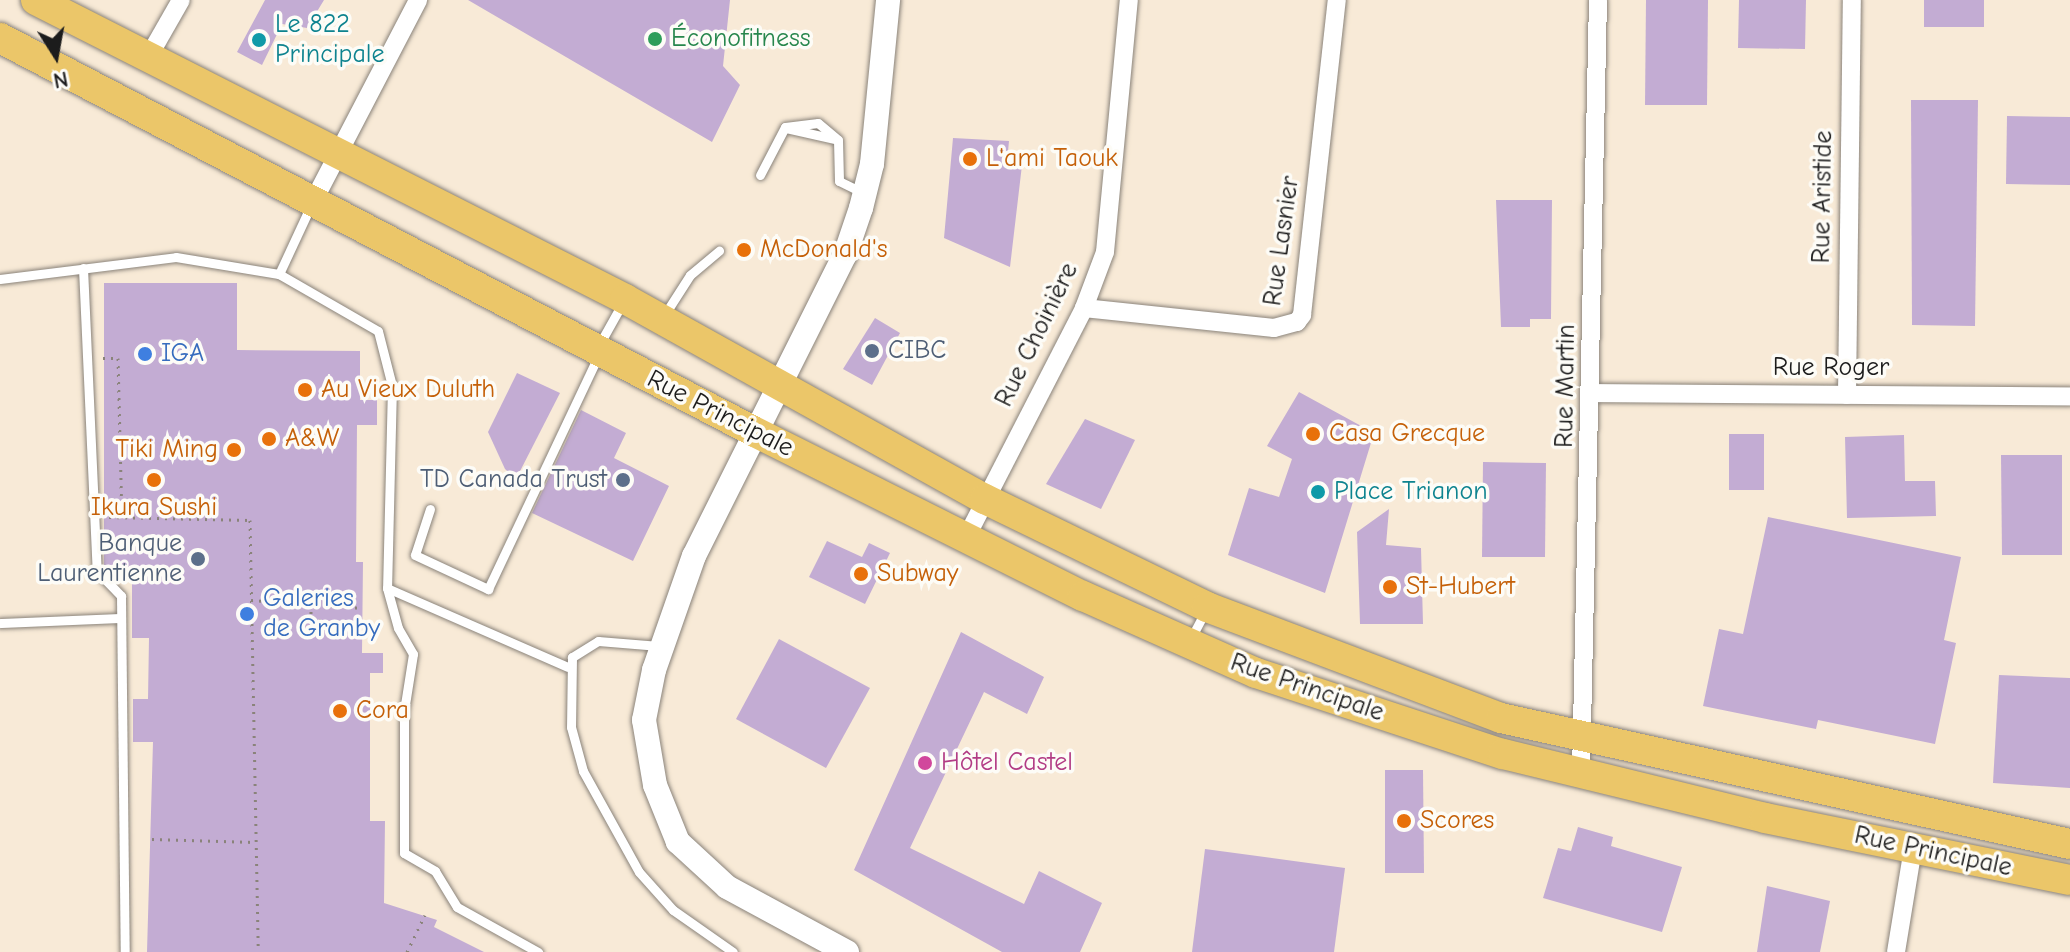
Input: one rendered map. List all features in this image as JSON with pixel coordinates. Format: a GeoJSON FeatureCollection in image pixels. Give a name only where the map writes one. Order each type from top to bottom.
{"type":"FeatureCollection","features":[{"type":"Feature","properties":{"kind":"main road","name":"Rue Principale"},"geometry":{"type":"LineString","coordinates":[[36,0],[625,299],[985,499],[1207,607],[1501,718],[2070,844]]}},
{"type":"Feature","properties":{"kind":"main road","name":"Rue Principale"},"geometry":{"type":"LineString","coordinates":[[0,38],[755,432],[966,538],[1269,678],[1503,754],[1913,848],[2070,880]]}},
{"type":"Feature","properties":{"kind":"street"},"geometry":{"type":"LineString","coordinates":[[149,56],[181,0]]}},
{"type":"Feature","properties":{"kind":"street"},"geometry":{"type":"LineString","coordinates":[[313,202],[418,0]]}},
{"type":"Feature","properties":{"kind":"street"},"geometry":{"type":"LineString","coordinates":[[847,952],[727,887],[678,842],[655,785],[644,720],[662,647],[694,556],[845,255],[865,193],[888,0]]}},
{"type":"Feature","properties":{"kind":"street","name":"Rue Choinière"},"geometry":{"type":"LineString","coordinates":[[966,538],[1084,308],[1105,252],[1129,0]]}},
{"type":"Feature","properties":{"kind":"street","name":"Rue Lasnier"},"geometry":{"type":"LineString","coordinates":[[1084,308],[1274,328],[1297,322],[1302,315],[1337,0]]}},
{"type":"Feature","properties":{"kind":"street","name":"Rue Martin"},"geometry":{"type":"LineString","coordinates":[[1581,773],[1585,737],[1598,0]]}},
{"type":"Feature","properties":{"kind":"street","name":"Rue Aristide"},"geometry":{"type":"LineString","coordinates":[[1847,395],[1852,0]]}},
{"type":"Feature","properties":{"kind":"street","name":"Rue Roger"},"geometry":{"type":"LineString","coordinates":[[1592,393],[2070,396]]}},
{"type":"Feature","properties":{"kind":"street"},"geometry":{"type":"LineString","coordinates":[[1896,952],[1913,848]]}},
{"type":"Feature","properties":{"kind":"lane"},"geometry":{"type":"LineString","coordinates":[[760,175],[785,127],[818,123],[838,140],[839,181],[865,193]]}},
{"type":"Feature","properties":{"kind":"lane"},"geometry":{"type":"LineString","coordinates":[[279,274],[313,202]]}},
{"type":"Feature","properties":{"kind":"lane"},"geometry":{"type":"LineString","coordinates":[[662,319],[690,275],[719,251]]}},
{"type":"Feature","properties":{"kind":"lane"},"geometry":{"type":"LineString","coordinates":[[0,279],[176,257],[279,274],[378,331],[392,386],[387,588],[398,628],[413,654],[404,711],[404,853],[435,871],[457,907],[538,952]]}},
{"type":"Feature","properties":{"kind":"lane"},"geometry":{"type":"LineString","coordinates":[[83,268],[97,571],[121,596],[125,952]]}},
{"type":"Feature","properties":{"kind":"lane"},"geometry":{"type":"LineString","coordinates":[[430,509],[415,555],[488,589],[625,299]]}},
{"type":"Feature","properties":{"kind":"lane"},"geometry":{"type":"LineString","coordinates":[[387,588],[568,667]]}},
{"type":"Feature","properties":{"kind":"lane"},"geometry":{"type":"LineString","coordinates":[[1188,643],[1207,607]]}},
{"type":"Feature","properties":{"kind":"lane"},"geometry":{"type":"LineString","coordinates":[[0,623],[121,618]]}},
{"type":"Feature","properties":{"kind":"lane"},"geometry":{"type":"LineString","coordinates":[[662,647],[598,641],[572,657],[568,667],[571,727],[583,771],[639,872],[673,910],[733,952]]}},
{"type":"Feature","properties":{"kind":"path"},"geometry":{"type":"LineString","coordinates":[[103,358],[118,358],[122,517]]}},
{"type":"Feature","properties":{"kind":"path"},"geometry":{"type":"LineString","coordinates":[[102,517],[250,520],[258,952]]}},
{"type":"Feature","properties":{"kind":"path"},"geometry":{"type":"LineString","coordinates":[[251,600],[363,608]]}},
{"type":"Feature","properties":{"kind":"path"},"geometry":{"type":"LineString","coordinates":[[311,604],[311,622],[321,620]]}},
{"type":"Feature","properties":{"kind":"path"},"geometry":{"type":"LineString","coordinates":[[152,839],[255,842]]}},
{"type":"Feature","properties":{"kind":"path"},"geometry":{"type":"LineString","coordinates":[[407,952],[425,915]]}},
{"type":"Feature","properties":{"kind":"building","name":"Le 822 Principale"},"geometry":{"type":"Polygon","coordinates":[[[265,0],[324,0],[307,28],[282,24],[262,65],[237,52],[265,0]]]}},
{"type":"Feature","properties":{"kind":"building"},"geometry":{"type":"Polygon","coordinates":[[[468,0],[730,0],[723,66],[740,85],[712,142],[468,0]]]}},
{"type":"Feature","properties":{"kind":"building"},"geometry":{"type":"Polygon","coordinates":[[[1646,0],[1708,0],[1707,105],[1645,105],[1646,0]]]}},
{"type":"Feature","properties":{"kind":"building"},"geometry":{"type":"Polygon","coordinates":[[[1739,0],[1806,0],[1805,49],[1738,48],[1739,0]]]}},
{"type":"Feature","properties":{"kind":"building"},"geometry":{"type":"Polygon","coordinates":[[[1924,0],[1984,0],[1984,27],[1924,27],[1924,0]]]}},
{"type":"Feature","properties":{"kind":"building"},"geometry":{"type":"Polygon","coordinates":[[[1911,100],[1978,100],[1975,326],[1912,325],[1911,100]]]}},
{"type":"Feature","properties":{"kind":"building"},"geometry":{"type":"Polygon","coordinates":[[[2007,116],[2070,117],[2070,185],[2006,184],[2007,116]]]}},
{"type":"Feature","properties":{"kind":"building"},"geometry":{"type":"Polygon","coordinates":[[[953,138],[1009,141],[1007,162],[1022,165],[1010,267],[944,238],[953,138]]]}},
{"type":"Feature","properties":{"kind":"building"},"geometry":{"type":"Polygon","coordinates":[[[1496,200],[1552,200],[1551,319],[1530,319],[1530,327],[1501,327],[1496,200]]]}},
{"type":"Feature","properties":{"kind":"building","name":"Galeries de Granby"},"geometry":{"type":"Polygon","coordinates":[[[104,283],[237,283],[237,350],[360,351],[360,400],[377,400],[377,425],[357,425],[356,562],[363,562],[362,653],[383,653],[383,673],[370,673],[370,821],[385,821],[384,903],[437,920],[434,927],[484,952],[147,952],[153,742],[133,742],[133,699],[148,699],[149,638],[132,638],[132,570],[104,568],[104,283]]]}},
{"type":"Feature","properties":{"kind":"building","name":"CIBC"},"geometry":{"type":"Polygon","coordinates":[[[875,318],[900,333],[872,385],[843,369],[875,318]]]}},
{"type":"Feature","properties":{"kind":"building"},"geometry":{"type":"Polygon","coordinates":[[[517,373],[560,393],[516,479],[505,469],[488,432],[517,373]]]}},
{"type":"Feature","properties":{"kind":"building","name":"Place Trianon"},"geometry":{"type":"Polygon","coordinates":[[[1299,392],[1374,433],[1325,593],[1228,555],[1249,488],[1279,497],[1292,459],[1267,446],[1299,392]]]}},
{"type":"Feature","properties":{"kind":"building"},"geometry":{"type":"Polygon","coordinates":[[[581,410],[626,433],[614,458],[669,486],[633,561],[532,513],[581,410]]]}},
{"type":"Feature","properties":{"kind":"building"},"geometry":{"type":"Polygon","coordinates":[[[1085,419],[1135,440],[1101,509],[1046,484],[1085,419]]]}},
{"type":"Feature","properties":{"kind":"building"},"geometry":{"type":"Polygon","coordinates":[[[1729,434],[1764,434],[1764,490],[1729,490],[1729,434]]]}},
{"type":"Feature","properties":{"kind":"building"},"geometry":{"type":"Polygon","coordinates":[[[1904,435],[1905,481],[1935,481],[1936,516],[1847,518],[1845,437],[1904,435]]]}},
{"type":"Feature","properties":{"kind":"building"},"geometry":{"type":"Polygon","coordinates":[[[2001,455],[2062,455],[2062,555],[2002,555],[2001,455]]]}},
{"type":"Feature","properties":{"kind":"building"},"geometry":{"type":"Polygon","coordinates":[[[1483,462],[1546,463],[1545,557],[1482,557],[1483,462]]]}},
{"type":"Feature","properties":{"kind":"building","name":"St-Hubert"},"geometry":{"type":"Polygon","coordinates":[[[1389,509],[1386,545],[1421,548],[1423,624],[1360,624],[1357,532],[1389,509]]]}},
{"type":"Feature","properties":{"kind":"building"},"geometry":{"type":"Polygon","coordinates":[[[1768,517],[1961,557],[1944,640],[1956,643],[1935,744],[1818,720],[1816,729],[1703,706],[1719,629],[1743,634],[1768,517]]]}},
{"type":"Feature","properties":{"kind":"building"},"geometry":{"type":"Polygon","coordinates":[[[827,541],[862,557],[869,543],[890,553],[865,604],[809,577],[827,541]]]}},
{"type":"Feature","properties":{"kind":"building","name":"Hôtel Castel"},"geometry":{"type":"Polygon","coordinates":[[[961,632],[1044,677],[1027,714],[984,692],[910,848],[1024,904],[1039,871],[1102,903],[1080,952],[1002,952],[854,870],[961,632]]]}},
{"type":"Feature","properties":{"kind":"building"},"geometry":{"type":"Polygon","coordinates":[[[779,639],[870,688],[826,768],[736,719],[779,639]]]}},
{"type":"Feature","properties":{"kind":"building"},"geometry":{"type":"Polygon","coordinates":[[[1999,675],[2070,678],[2070,788],[1993,783],[1999,675]]]}},
{"type":"Feature","properties":{"kind":"building","name":"Scores"},"geometry":{"type":"Polygon","coordinates":[[[1385,770],[1423,770],[1424,873],[1385,873],[1385,770]]]}},
{"type":"Feature","properties":{"kind":"building"},"geometry":{"type":"Polygon","coordinates":[[[1578,827],[1613,837],[1611,846],[1682,867],[1662,932],[1543,898],[1558,848],[1571,851],[1578,827]]]}},
{"type":"Feature","properties":{"kind":"building"},"geometry":{"type":"Polygon","coordinates":[[[1205,849],[1345,868],[1334,952],[1192,952],[1205,849]]]}},
{"type":"Feature","properties":{"kind":"building"},"geometry":{"type":"Polygon","coordinates":[[[1767,886],[1830,901],[1820,952],[1757,952],[1767,886]]]}},
{"type":"Feature","properties":{"kind":"place","name":"Éconofitness"},"geometry":{"type":"Point","coordinates":[655,39]}},
{"type":"Feature","properties":{"kind":"place","name":"Le 822 Principale"},"geometry":{"type":"Point","coordinates":[259,40]}},
{"type":"Feature","properties":{"kind":"place","name":"L'ami Taouk"},"geometry":{"type":"Point","coordinates":[970,159]}},
{"type":"Feature","properties":{"kind":"place","name":"McDonald's"},"geometry":{"type":"Point","coordinates":[744,250]}},
{"type":"Feature","properties":{"kind":"place","name":"CIBC"},"geometry":{"type":"Point","coordinates":[872,351]}},
{"type":"Feature","properties":{"kind":"place","name":"IGA"},"geometry":{"type":"Point","coordinates":[145,354]}},
{"type":"Feature","properties":{"kind":"place","name":"Au Vieux Duluth"},"geometry":{"type":"Point","coordinates":[305,390]}},
{"type":"Feature","properties":{"kind":"place","name":"Casa Grecque"},"geometry":{"type":"Point","coordinates":[1313,434]}},
{"type":"Feature","properties":{"kind":"place","name":"A&W"},"geometry":{"type":"Point","coordinates":[269,439]}},
{"type":"Feature","properties":{"kind":"place","name":"Tiki Ming"},"geometry":{"type":"Point","coordinates":[234,450]}},
{"type":"Feature","properties":{"kind":"place","name":"Ikura Sushi"},"geometry":{"type":"Point","coordinates":[154,480]}},
{"type":"Feature","properties":{"kind":"place","name":"TD Canada Trust"},"geometry":{"type":"Point","coordinates":[623,480]}},
{"type":"Feature","properties":{"kind":"place","name":"Place Trianon"},"geometry":{"type":"Point","coordinates":[1318,492]}},
{"type":"Feature","properties":{"kind":"place","name":"Banque Laurentienne"},"geometry":{"type":"Point","coordinates":[198,559]}},
{"type":"Feature","properties":{"kind":"place","name":"Subway"},"geometry":{"type":"Point","coordinates":[861,574]}},
{"type":"Feature","properties":{"kind":"place","name":"St-Hubert"},"geometry":{"type":"Point","coordinates":[1390,587]}},
{"type":"Feature","properties":{"kind":"place","name":"Galeries de Granby"},"geometry":{"type":"Point","coordinates":[247,614]}},
{"type":"Feature","properties":{"kind":"place","name":"Cora"},"geometry":{"type":"Point","coordinates":[340,711]}},
{"type":"Feature","properties":{"kind":"place","name":"Hôtel Castel"},"geometry":{"type":"Point","coordinates":[925,763]}},
{"type":"Feature","properties":{"kind":"place","name":"Scores"},"geometry":{"type":"Point","coordinates":[1404,821]}}]}
